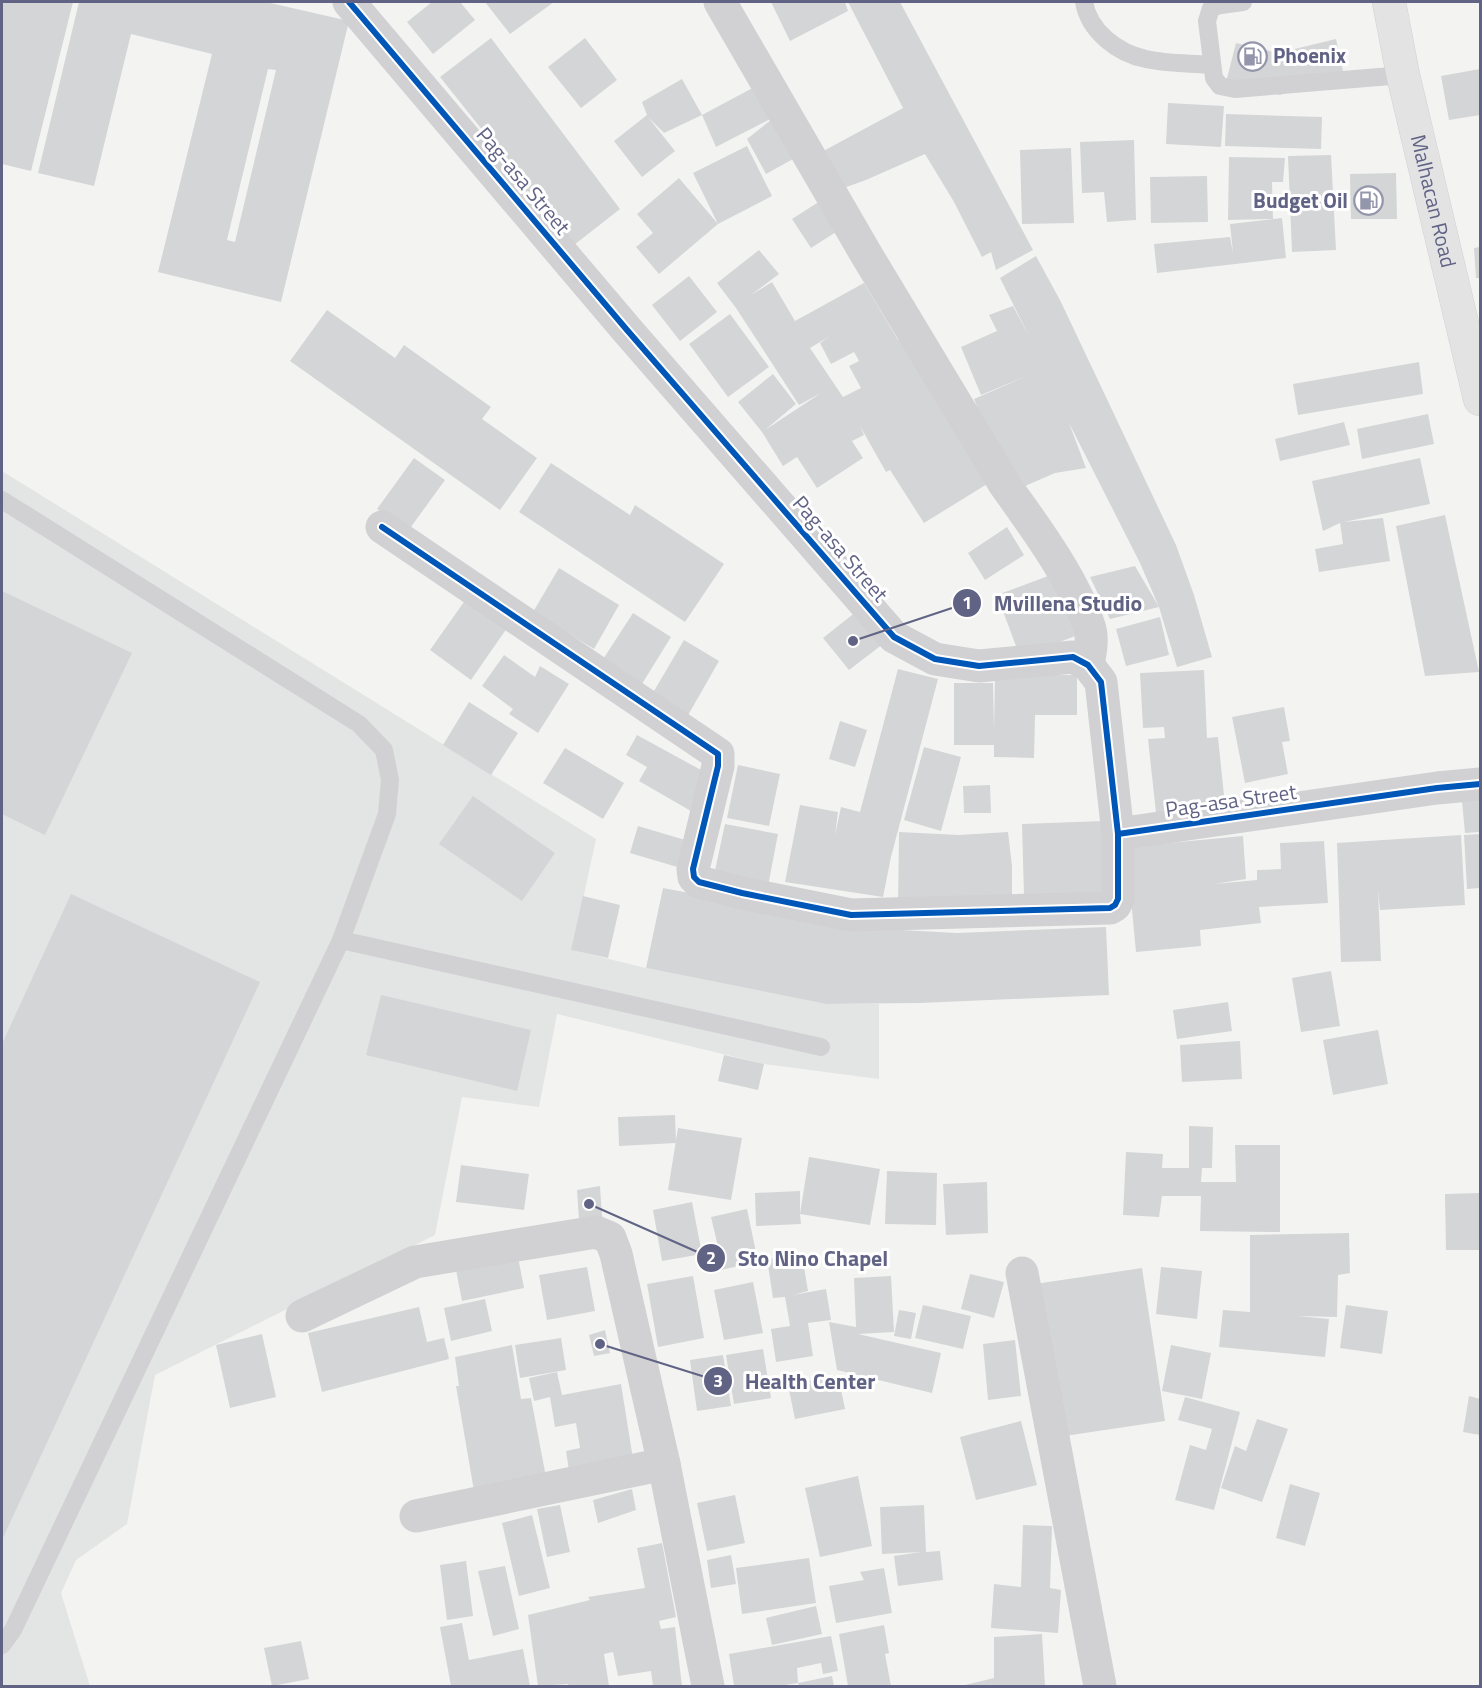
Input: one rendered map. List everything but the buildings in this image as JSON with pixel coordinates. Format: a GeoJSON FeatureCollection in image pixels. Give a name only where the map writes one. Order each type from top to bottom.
{"type":"FeatureCollection","features":[{"type":"Feature","properties":{"kind":"main road","name":"Malhacan Road"},"geometry":{"type":"LineString","coordinates":[[1389,2],[1480,399]]}},
{"type":"Feature","properties":{"kind":"street","name":"Pag-asa Street"},"geometry":{"type":"LineString","coordinates":[[349,2],[627,330],[894,637],[935,659],[980,666],[1073,657],[1088,665]]}},
{"type":"Feature","properties":{"kind":"street"},"geometry":{"type":"LineString","coordinates":[[382,527],[718,754],[718,766],[693,869],[694,877],[699,882],[851,915],[1110,908],[1115,905],[1118,899],[1118,834],[1101,682],[1088,665],[1091,648],[1090,630],[1068,580],[962,415],[720,2]]}},
{"type":"Feature","properties":{"kind":"street","name":"Pag-asa Street"},"geometry":{"type":"LineString","coordinates":[[1118,834],[1437,788],[1480,784]]}},
{"type":"Feature","properties":{"kind":"street"},"geometry":{"type":"LineString","coordinates":[[302,1316],[415,1262],[596,1232],[610,1238],[616,1254],[664,1464],[708,1686]]}},
{"type":"Feature","properties":{"kind":"street"},"geometry":{"type":"LineString","coordinates":[[1022,1273],[1100,1686]]}},
{"type":"Feature","properties":{"kind":"street"},"geometry":{"type":"LineString","coordinates":[[416,1516],[664,1464]]}},
{"type":"Feature","properties":{"kind":"lane"},"geometry":{"type":"LineString","coordinates":[[1084,2],[1085,11],[1100,35],[1122,50],[1145,59],[1212,65]]}},
{"type":"Feature","properties":{"kind":"lane"},"geometry":{"type":"LineString","coordinates":[[1243,2],[1209,5],[1207,21],[1212,65],[1214,78],[1220,86],[1235,89],[1404,75]]}},
{"type":"Feature","properties":{"kind":"lane"},"geometry":{"type":"LineString","coordinates":[[2,500],[359,724],[384,750],[390,780],[387,814],[341,940],[13,1630],[2,1645]]}},
{"type":"Feature","properties":{"kind":"lane"},"geometry":{"type":"LineString","coordinates":[[341,940],[821,1047]]}},
{"type":"Feature","properties":{"kind":"shaded area"},"geometry":{"type":"Polygon","coordinates":[[[2,471],[596,839],[572,950],[646,968],[826,1004],[879,1004],[879,1079],[764,1064],[557,1014],[539,1107],[462,1097],[435,1235],[155,1375],[127,1524],[76,1560],[61,1593],[90,1686],[2,1686],[2,471]]]}},
{"type":"Feature","properties":{"kind":"cycle path"},"geometry":{"type":"LineString","coordinates":[[349,2],[627,330],[894,637],[935,659],[979,666],[1073,657],[1088,665],[1101,682],[1118,834],[1437,788],[1480,784]]}},
{"type":"Feature","properties":{"kind":"cycle path"},"geometry":{"type":"LineString","coordinates":[[382,527],[718,754],[718,766],[693,869],[694,877],[699,882],[851,915],[1110,908],[1118,899],[1118,834]]}},
{"type":"Feature","properties":{"kind":"place","name":"Phoenix"},"geometry":{"type":"Point","coordinates":[1252,56]}},
{"type":"Feature","properties":{"kind":"place","name":"Budget Oil"},"geometry":{"type":"Point","coordinates":[1369,201]}},
{"type":"Feature","properties":{"kind":"place","name":"Mvillena Studio"},"geometry":{"type":"Point","coordinates":[853,641]}},
{"type":"Feature","properties":{"kind":"place","name":"Sto Nino Chapel"},"geometry":{"type":"Point","coordinates":[589,1204]}},
{"type":"Feature","properties":{"kind":"place","name":"Health Center"},"geometry":{"type":"Point","coordinates":[600,1344]}}]}
